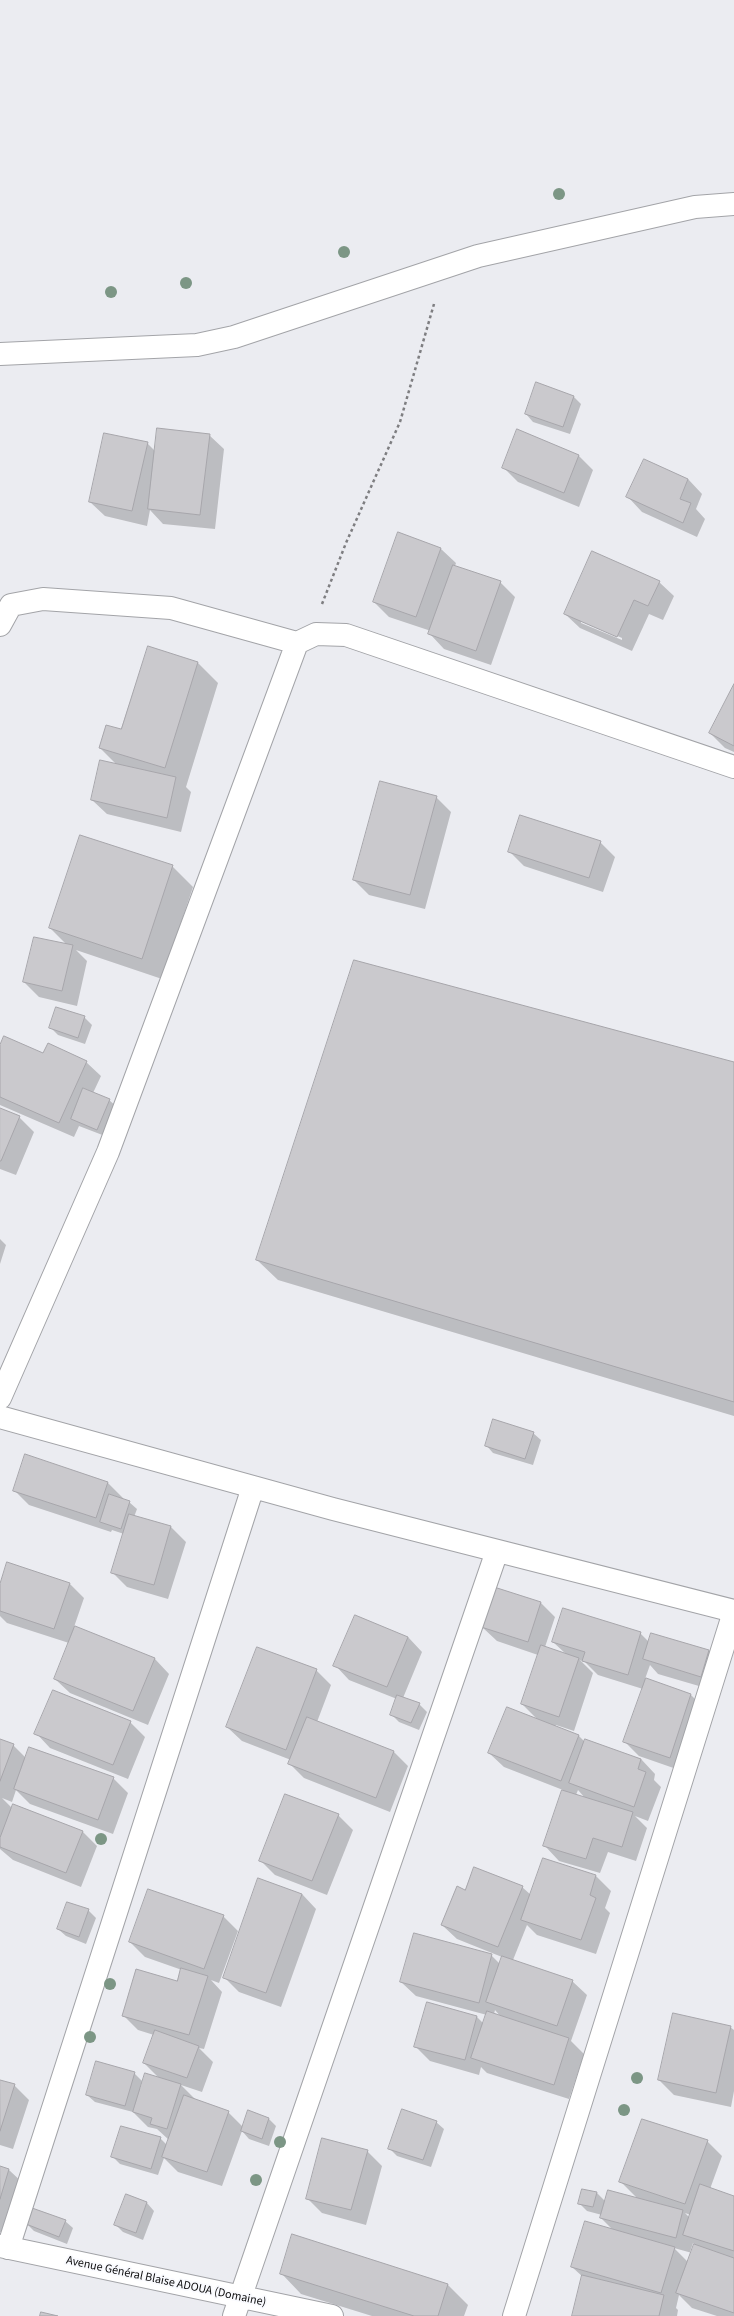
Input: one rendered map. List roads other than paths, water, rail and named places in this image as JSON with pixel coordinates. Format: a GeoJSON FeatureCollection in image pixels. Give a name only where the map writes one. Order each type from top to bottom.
{"type":"FeatureCollection","features":[{"type":"Feature","properties":{"kind":"street"},"geometry":{"type":"LineString","coordinates":[[0,354],[197,346],[234,337],[478,256],[695,207],[734,204]]}},
{"type":"Feature","properties":{"kind":"street"},"geometry":{"type":"LineString","coordinates":[[0,625],[11,605],[43,599],[171,608],[302,640],[316,634],[346,635],[734,767]]}},
{"type":"Feature","properties":{"kind":"street"},"geometry":{"type":"LineString","coordinates":[[0,1398],[108,1152],[302,640]]}},
{"type":"Feature","properties":{"kind":"street"},"geometry":{"type":"LineString","coordinates":[[0,1417],[253,1487],[734,1612],[514,2316]]}},
{"type":"Feature","properties":{"kind":"street"},"geometry":{"type":"LineString","coordinates":[[4,2247],[253,1487]]}},
{"type":"Feature","properties":{"kind":"street"},"geometry":{"type":"LineString","coordinates":[[237,2307],[497,1551]]}},
{"type":"Feature","properties":{"kind":"street","name":"Avenue Général Blaise ADOUA (Domaine)"},"geometry":{"type":"LineString","coordinates":[[4,2247],[237,2307],[332,2316]]}}]}
